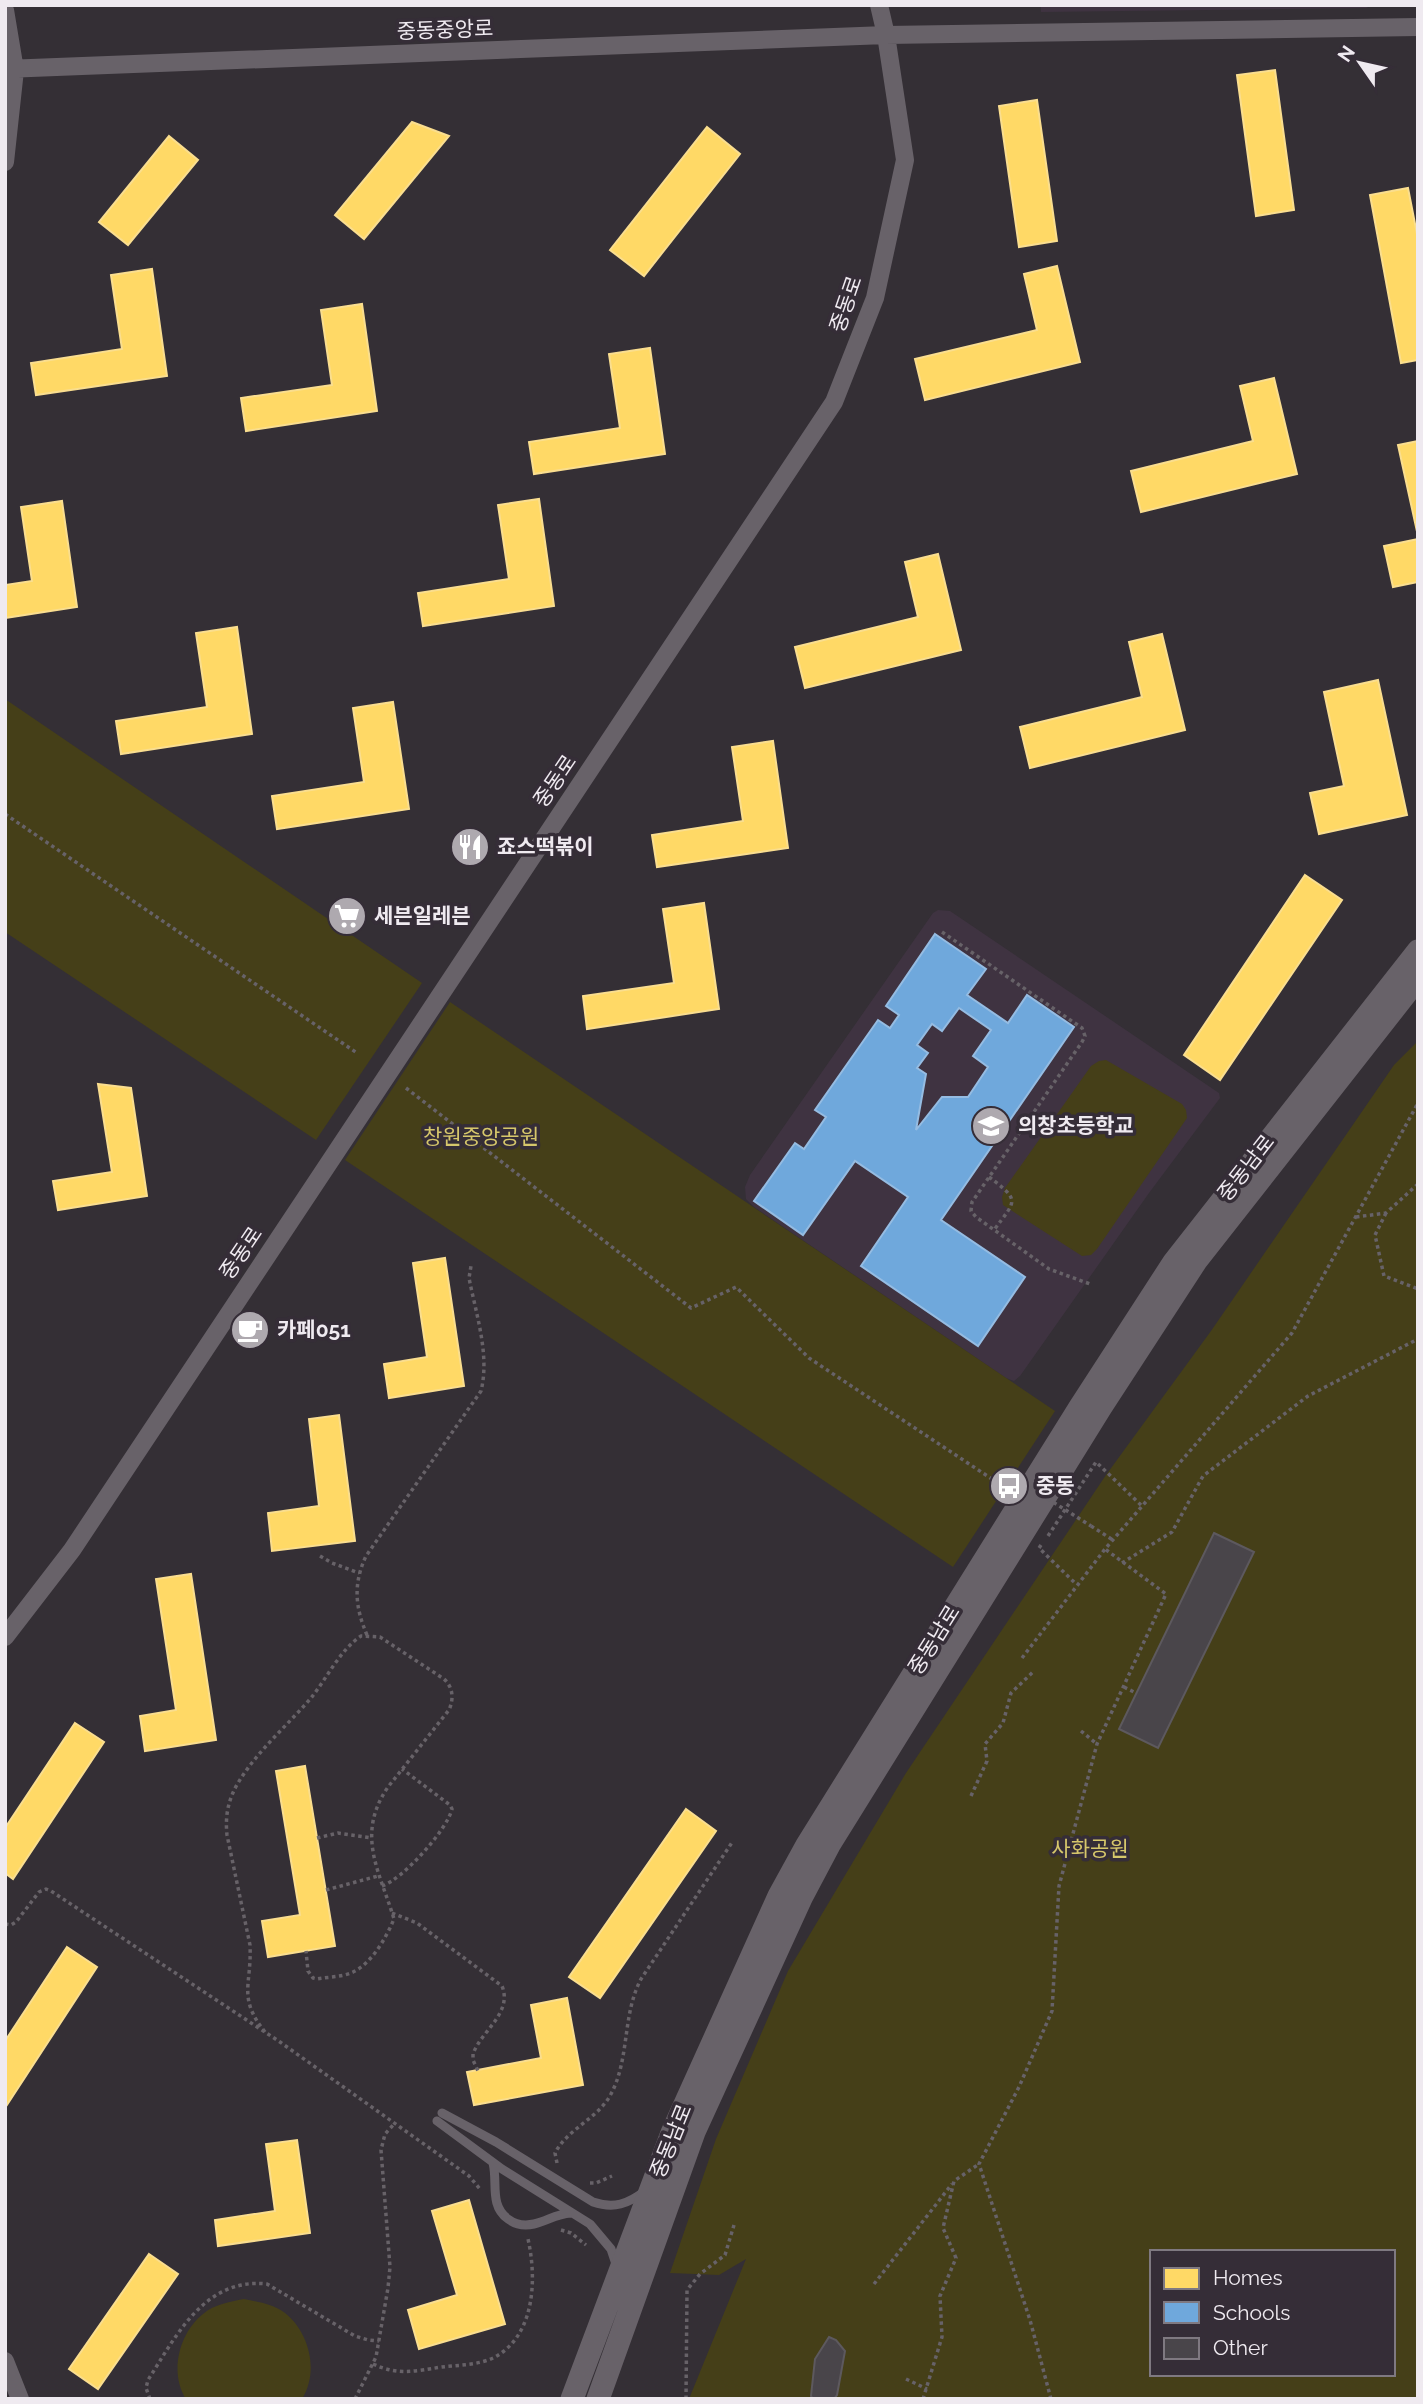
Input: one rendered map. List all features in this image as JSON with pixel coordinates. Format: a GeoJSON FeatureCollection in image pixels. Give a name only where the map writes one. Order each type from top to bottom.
{"type":"FeatureCollection","features":[{"type":"Feature","properties":{"kind":"street","name":"중동로"},"geometry":{"type":"LineString","coordinates":[[5,1637],[72,1549],[834,402],[876,298],[905,160],[879,5]]}},
{"type":"Feature","properties":{"kind":"street"},"geometry":{"type":"LineString","coordinates":[[5,10],[10,69],[5,162]]}},
{"type":"Feature","properties":{"kind":"street","name":"중동중앙로"},"geometry":{"type":"LineString","coordinates":[[10,69],[886,35],[1418,27]]}},
{"type":"Feature","properties":{"kind":"street","name":"중동남로"},"geometry":{"type":"LineString","coordinates":[[572,2399],[672,2133],[762,1934],[807,1845],[1072,1419],[1174,1262],[1418,951]]}},
{"type":"Feature","properties":{"kind":"street","name":"중동남로"},"geometry":{"type":"LineString","coordinates":[[598,2399],[694,2132],[802,1896],[829,1844],[1108,1396],[1196,1261],[1418,978]]}},
{"type":"Feature","properties":{"kind":"street"},"geometry":{"type":"LineString","coordinates":[[5,2361],[20,2399]]}},
{"type":"Feature","properties":{"kind":"lane"},"geometry":{"type":"LineString","coordinates":[[618,2274],[611,2249],[590,2224],[493,2163],[440,2117],[496,2143],[581,2196],[602,2205],[622,2205],[643,2193],[653,2182]]}},
{"type":"Feature","properties":{"kind":"lane"},"geometry":{"type":"LineString","coordinates":[[493,2163],[497,2206],[502,2215],[513,2222],[525,2226],[538,2224],[551,2216],[572,2213]]}},
{"type":"Feature","properties":{"kind":"path"},"geometry":{"type":"LineString","coordinates":[[5,814],[357,1053]]}},
{"type":"Feature","properties":{"kind":"path"},"geometry":{"type":"LineString","coordinates":[[942,932],[1076,1021],[1082,1028],[1085,1036],[1082,1042],[972,1202],[971,1211],[1049,1269],[1090,1284]]}},
{"type":"Feature","properties":{"kind":"path"},"geometry":{"type":"LineString","coordinates":[[406,1088],[691,1308],[736,1287],[809,1358],[1004,1487]]}},
{"type":"Feature","properties":{"kind":"path"},"geometry":{"type":"LineString","coordinates":[[1022,1658],[1105,1549],[1292,1334],[1418,1103]]}},
{"type":"Feature","properties":{"kind":"path"},"geometry":{"type":"LineString","coordinates":[[989,1177],[1008,1191],[1013,1201],[1012,1207],[995,1230]]}},
{"type":"Feature","properties":{"kind":"path"},"geometry":{"type":"LineString","coordinates":[[1418,1184],[1386,1213],[1375,1235],[1384,1276],[1418,1289]]}},
{"type":"Feature","properties":{"kind":"path"},"geometry":{"type":"LineString","coordinates":[[1356,1217],[1386,1213]]}},
{"type":"Feature","properties":{"kind":"path"},"geometry":{"type":"LineString","coordinates":[[367,1635],[356,1605],[359,1573],[366,1556],[481,1391],[484,1380],[483,1353],[469,1278],[471,1266]]}},
{"type":"Feature","properties":{"kind":"path"},"geometry":{"type":"LineString","coordinates":[[1122,1563],[1172,1532],[1203,1476],[1308,1396],[1418,1339]]}},
{"type":"Feature","properties":{"kind":"path"},"geometry":{"type":"LineString","coordinates":[[1076,1584],[1039,1548],[1096,1462],[1142,1506]]}},
{"type":"Feature","properties":{"kind":"path"},"geometry":{"type":"LineString","coordinates":[[1018,1480],[1113,1540]]}},
{"type":"Feature","properties":{"kind":"path"},"geometry":{"type":"LineString","coordinates":[[874,2284],[954,2181],[979,2164],[1019,2087],[1052,2011],[1059,1886],[1097,1744],[1166,1594],[1105,1549]]}},
{"type":"Feature","properties":{"kind":"path"},"geometry":{"type":"LineString","coordinates":[[320,1556],[359,1573]]}},
{"type":"Feature","properties":{"kind":"path"},"geometry":{"type":"LineString","coordinates":[[265,2032],[251,2013],[247,2001],[250,1945],[227,1835],[228,1803],[248,1769],[309,1700],[350,1646],[361,1636],[380,1637],[449,1683],[452,1702],[449,1710],[380,1798],[375,1812],[372,1838],[378,1876],[394,1919],[387,1934],[367,1962],[351,1973],[313,1978],[308,1970],[306,1951]]}},
{"type":"Feature","properties":{"kind":"path"},"geometry":{"type":"LineString","coordinates":[[971,1796],[987,1761],[985,1744],[1003,1723],[1011,1693],[1033,1672]]}},
{"type":"Feature","properties":{"kind":"path"},"geometry":{"type":"LineString","coordinates":[[1124,1687],[1136,1693]]}},
{"type":"Feature","properties":{"kind":"path"},"geometry":{"type":"LineString","coordinates":[[1081,1731],[1097,1744]]}},
{"type":"Feature","properties":{"kind":"path"},"geometry":{"type":"LineString","coordinates":[[382,1886],[398,1879],[406,1871],[443,1826],[452,1809],[402,1769]]}},
{"type":"Feature","properties":{"kind":"path"},"geometry":{"type":"LineString","coordinates":[[317,1838],[338,1833],[372,1838]]}},
{"type":"Feature","properties":{"kind":"path"},"geometry":{"type":"LineString","coordinates":[[561,2168],[555,2160],[556,2150],[562,2141],[600,2109],[612,2093],[621,2063],[631,2003],[640,1979],[733,1841]]}},
{"type":"Feature","properties":{"kind":"path"},"geometry":{"type":"LineString","coordinates":[[326,1890],[378,1876]]}},
{"type":"Feature","properties":{"kind":"path"},"geometry":{"type":"LineString","coordinates":[[5,1924],[16,1922],[39,1892],[46,1889],[51,1891],[265,2032],[470,2176],[482,2192]]}},
{"type":"Feature","properties":{"kind":"path"},"geometry":{"type":"LineString","coordinates":[[392,1913],[417,1923],[502,1986],[505,1993],[502,2008],[473,2054],[472,2060],[478,2071]]}},
{"type":"Feature","properties":{"kind":"path"},"geometry":{"type":"LineString","coordinates":[[355,2399],[373,2364],[390,2267],[381,2150],[385,2134],[395,2123]]}},
{"type":"Feature","properties":{"kind":"path"},"geometry":{"type":"LineString","coordinates":[[979,2164],[1030,2320],[1051,2399]]}},
{"type":"Feature","properties":{"kind":"path"},"geometry":{"type":"LineString","coordinates":[[582,2180],[596,2183],[612,2176]]}},
{"type":"Feature","properties":{"kind":"path"},"geometry":{"type":"LineString","coordinates":[[923,2399],[942,2337],[940,2296],[956,2258],[943,2228],[954,2181]]}},
{"type":"Feature","properties":{"kind":"path"},"geometry":{"type":"LineString","coordinates":[[686,2399],[687,2290],[700,2274],[725,2255],[734,2224]]}},
{"type":"Feature","properties":{"kind":"path"},"geometry":{"type":"LineString","coordinates":[[552,2232],[564,2230],[586,2245]]}},
{"type":"Feature","properties":{"kind":"path"},"geometry":{"type":"LineString","coordinates":[[519,2239],[535,2238]]}},
{"type":"Feature","properties":{"kind":"path"},"geometry":{"type":"LineString","coordinates":[[373,2364],[389,2371],[411,2372],[484,2362],[508,2348],[526,2321],[529,2305],[532,2283],[528,2239]]}},
{"type":"Feature","properties":{"kind":"path"},"geometry":{"type":"LineString","coordinates":[[150,2399],[146,2388],[148,2380],[191,2315],[203,2303],[235,2287],[254,2283],[267,2284],[355,2336],[379,2341]]}},
{"type":"Feature","properties":{"kind":"path"},"geometry":{"type":"LineString","coordinates":[[906,2379],[927,2389]]}},
{"type":"Feature","properties":{"kind":"path"},"geometry":{"type":"LineString","coordinates":[[1044,2399],[1048,2390]]}},
{"type":"Feature","properties":{"kind":"shaded area"},"geometry":{"type":"Polygon","coordinates":[[[1041,5],[1373,5],[1366,8],[1041,12],[1041,5]]]}},
{"type":"Feature","properties":{"kind":"shaded area","name":"의창초등학교"},"geometry":{"type":"Polygon","coordinates":[[[938,910],[950,911],[1219,1093],[1220,1098],[1014,1381],[754,1207],[746,1199],[745,1187],[750,1175],[933,913],[938,910]]]}},
{"type":"Feature","properties":{"kind":"green space"},"geometry":{"type":"Polygon","coordinates":[[[5,699],[422,983],[316,1140],[5,932],[5,699]]]}},
{"type":"Feature","properties":{"kind":"green space","name":"창원중앙공원"},"geometry":{"type":"Polygon","coordinates":[[[450,1002],[1055,1411],[953,1567],[345,1160],[450,1002]]]}},
{"type":"Feature","properties":{"kind":"green space","name":"사화공원"},"geometry":{"type":"Polygon","coordinates":[[[1418,1041],[1418,2399],[689,2399],[746,2259],[719,2275],[670,2273],[716,2139],[788,1971],[906,1773],[1106,1475],[1211,1331],[1394,1065],[1418,1041]]]}},
{"type":"Feature","properties":{"kind":"green space"},"geometry":{"type":"Polygon","coordinates":[[[1106,1060],[1182,1104],[1187,1118],[1097,1249],[1091,1255],[1082,1256],[1003,1205],[1002,1197],[1005,1188],[1091,1066],[1106,1060]]]}},
{"type":"Feature","properties":{"kind":"green space"},"geometry":{"type":"Polygon","coordinates":[[[244,2299],[280,2310],[294,2321],[301,2331],[311,2365],[310,2377],[302,2399],[186,2399],[178,2377],[178,2366],[179,2354],[188,2332],[208,2311],[222,2304],[244,2299]]]}},
{"type":"Feature","properties":{"kind":"building: Homes"},"geometry":{"type":"Polygon","coordinates":[[[1275,70],[1294,210],[1256,216],[1237,75],[1275,70]]]}},
{"type":"Feature","properties":{"kind":"building: Homes"},"geometry":{"type":"Polygon","coordinates":[[[1037,100],[1057,241],[1019,247],[999,106],[1037,100]]]}},
{"type":"Feature","properties":{"kind":"building: Homes"},"geometry":{"type":"Polygon","coordinates":[[[412,122],[449,136],[364,239],[335,215],[412,122]]]}},
{"type":"Feature","properties":{"kind":"building: Homes"},"geometry":{"type":"Polygon","coordinates":[[[707,127],[740,154],[644,276],[610,250],[707,127]]]}},
{"type":"Feature","properties":{"kind":"building: Homes"},"geometry":{"type":"Polygon","coordinates":[[[169,136],[198,160],[128,245],[99,222],[169,136]]]}},
{"type":"Feature","properties":{"kind":"building: Homes"},"geometry":{"type":"Polygon","coordinates":[[[1408,188],[1418,239],[1418,360],[1401,363],[1370,195],[1408,188]]]}},
{"type":"Feature","properties":{"kind":"building: Homes"},"geometry":{"type":"Polygon","coordinates":[[[1057,266],[1080,362],[925,400],[915,359],[1037,330],[1024,274],[1057,266]]]}},
{"type":"Feature","properties":{"kind":"building: Homes"},"geometry":{"type":"Polygon","coordinates":[[[152,269],[167,376],[36,395],[31,363],[122,349],[111,275],[152,269]]]}},
{"type":"Feature","properties":{"kind":"building: Homes"},"geometry":{"type":"Polygon","coordinates":[[[362,304],[377,411],[246,431],[241,398],[332,385],[321,310],[362,304]]]}},
{"type":"Feature","properties":{"kind":"building: Homes"},"geometry":{"type":"Polygon","coordinates":[[[650,348],[665,454],[534,474],[529,442],[620,428],[609,354],[650,348]]]}},
{"type":"Feature","properties":{"kind":"building: Homes"},"geometry":{"type":"Polygon","coordinates":[[[1274,378],[1297,474],[1141,512],[1131,471],[1253,441],[1240,386],[1274,378]]]}},
{"type":"Feature","properties":{"kind":"building: Homes"},"geometry":{"type":"Polygon","coordinates":[[[1418,441],[1418,536],[1398,445],[1418,441]]]}},
{"type":"Feature","properties":{"kind":"building: Homes"},"geometry":{"type":"Polygon","coordinates":[[[539,499],[554,606],[423,626],[418,593],[509,579],[498,505],[539,499]]]}},
{"type":"Feature","properties":{"kind":"building: Homes"},"geometry":{"type":"Polygon","coordinates":[[[62,501],[77,607],[5,618],[5,585],[32,581],[21,507],[62,501]]]}},
{"type":"Feature","properties":{"kind":"building: Homes"},"geometry":{"type":"Polygon","coordinates":[[[1418,539],[1418,582],[1393,587],[1384,546],[1418,539]]]}},
{"type":"Feature","properties":{"kind":"building: Homes"},"geometry":{"type":"Polygon","coordinates":[[[938,554],[961,650],[805,688],[795,647],[918,617],[905,562],[938,554]]]}},
{"type":"Feature","properties":{"kind":"building: Homes"},"geometry":{"type":"Polygon","coordinates":[[[237,627],[252,734],[121,754],[116,721],[207,707],[196,633],[237,627]]]}},
{"type":"Feature","properties":{"kind":"building: Homes"},"geometry":{"type":"Polygon","coordinates":[[[1162,634],[1185,730],[1030,768],[1020,727],[1142,697],[1129,642],[1162,634]]]}},
{"type":"Feature","properties":{"kind":"building: Homes"},"geometry":{"type":"Polygon","coordinates":[[[1378,680],[1407,815],[1319,834],[1310,793],[1344,786],[1324,692],[1378,680]]]}},
{"type":"Feature","properties":{"kind":"building: Homes"},"geometry":{"type":"Polygon","coordinates":[[[393,702],[409,809],[277,829],[272,796],[364,782],[353,708],[393,702]]]}},
{"type":"Feature","properties":{"kind":"building: Homes"},"geometry":{"type":"Polygon","coordinates":[[[773,741],[788,848],[657,867],[652,835],[743,821],[732,747],[773,741]]]}},
{"type":"Feature","properties":{"kind":"building: Homes"},"geometry":{"type":"Polygon","coordinates":[[[1305,875],[1342,900],[1220,1080],[1184,1055],[1305,875]]]}},
{"type":"Feature","properties":{"kind":"building: Homes"},"geometry":{"type":"Polygon","coordinates":[[[704,903],[719,1009],[587,1029],[583,996],[674,983],[663,909],[704,903]]]}},
{"type":"Feature","properties":{"kind":"building: Homes"},"geometry":{"type":"Polygon","coordinates":[[[98,1084],[131,1088],[147,1196],[58,1210],[53,1181],[112,1172],[98,1084]]]}},
{"type":"Feature","properties":{"kind":"building: Homes"},"geometry":{"type":"Polygon","coordinates":[[[445,1258],[464,1386],[389,1398],[384,1364],[427,1357],[413,1263],[445,1258]]]}},
{"type":"Feature","properties":{"kind":"building: Homes"},"geometry":{"type":"Polygon","coordinates":[[[339,1415],[355,1541],[272,1551],[268,1513],[319,1506],[309,1419],[339,1415]]]}},
{"type":"Feature","properties":{"kind":"building: Homes"},"geometry":{"type":"Polygon","coordinates":[[[191,1574],[216,1740],[145,1751],[140,1716],[176,1710],[156,1579],[191,1574]]]}},
{"type":"Feature","properties":{"kind":"building: Homes"},"geometry":{"type":"Polygon","coordinates":[[[75,1723],[104,1742],[13,1879],[5,1873],[5,1828],[75,1723]]]}},
{"type":"Feature","properties":{"kind":"building: Homes"},"geometry":{"type":"Polygon","coordinates":[[[305,1766],[335,1946],[268,1957],[262,1921],[300,1915],[276,1771],[305,1766]]]}},
{"type":"Feature","properties":{"kind":"building: Homes"},"geometry":{"type":"Polygon","coordinates":[[[686,1809],[716,1831],[600,1998],[569,1977],[686,1809]]]}},
{"type":"Feature","properties":{"kind":"building: Homes"},"geometry":{"type":"Polygon","coordinates":[[[67,1947],[97,1967],[5,2108],[5,2041],[67,1947]]]}},
{"type":"Feature","properties":{"kind":"building: Homes"},"geometry":{"type":"Polygon","coordinates":[[[567,1998],[583,2085],[474,2105],[467,2072],[541,2058],[531,2005],[567,1998]]]}},
{"type":"Feature","properties":{"kind":"building: Homes"},"geometry":{"type":"Polygon","coordinates":[[[297,2140],[310,2233],[218,2246],[215,2220],[275,2211],[266,2144],[297,2140]]]}},
{"type":"Feature","properties":{"kind":"building: Homes"},"geometry":{"type":"Polygon","coordinates":[[[469,2200],[505,2324],[419,2349],[408,2310],[457,2295],[432,2211],[469,2200]]]}},
{"type":"Feature","properties":{"kind":"building: Homes"},"geometry":{"type":"Polygon","coordinates":[[[149,2254],[178,2274],[98,2389],[69,2369],[149,2254]]]}},
{"type":"Feature","properties":{"kind":"building: Schools"},"geometry":{"type":"Polygon","coordinates":[[[935,934],[986,969],[967,995],[1008,1023],[1027,995],[1074,1027],[941,1220],[1025,1277],[978,1346],[861,1266],[908,1197],[855,1161],[803,1235],[754,1201],[795,1143],[804,1149],[826,1117],[815,1110],[878,1020],[890,1028],[899,1015],[886,1006],[935,934]],[[959,1008],[942,1031],[932,1024],[917,1045],[928,1053],[917,1068],[926,1074],[916,1130],[942,1097],[968,1097],[988,1067],[973,1056],[991,1030],[959,1008]]]}},
{"type":"Feature","properties":{"kind":"building: Other"},"geometry":{"type":"Polygon","coordinates":[[[1214,1533],[1254,1552],[1158,1748],[1119,1729],[1214,1533]]]}},
{"type":"Feature","properties":{"kind":"building: Other"},"geometry":{"type":"Polygon","coordinates":[[[829,2337],[836,2340],[845,2351],[837,2395],[834,2399],[813,2399],[811,2396],[815,2359],[829,2337]]]}},
{"type":"Feature","properties":{"kind":"place","name":"죠스떡볶이"},"geometry":{"type":"Point","coordinates":[470,847]}},
{"type":"Feature","properties":{"kind":"place","name":"세븐일레븐"},"geometry":{"type":"Point","coordinates":[347,916]}},
{"type":"Feature","properties":{"kind":"place","name":"의창초등학교"},"geometry":{"type":"Point","coordinates":[991,1126]}},
{"type":"Feature","properties":{"kind":"place","name":"카페051"},"geometry":{"type":"Point","coordinates":[250,1330]}},
{"type":"Feature","properties":{"kind":"place","name":"중동"},"geometry":{"type":"Point","coordinates":[1009,1486]}}]}
